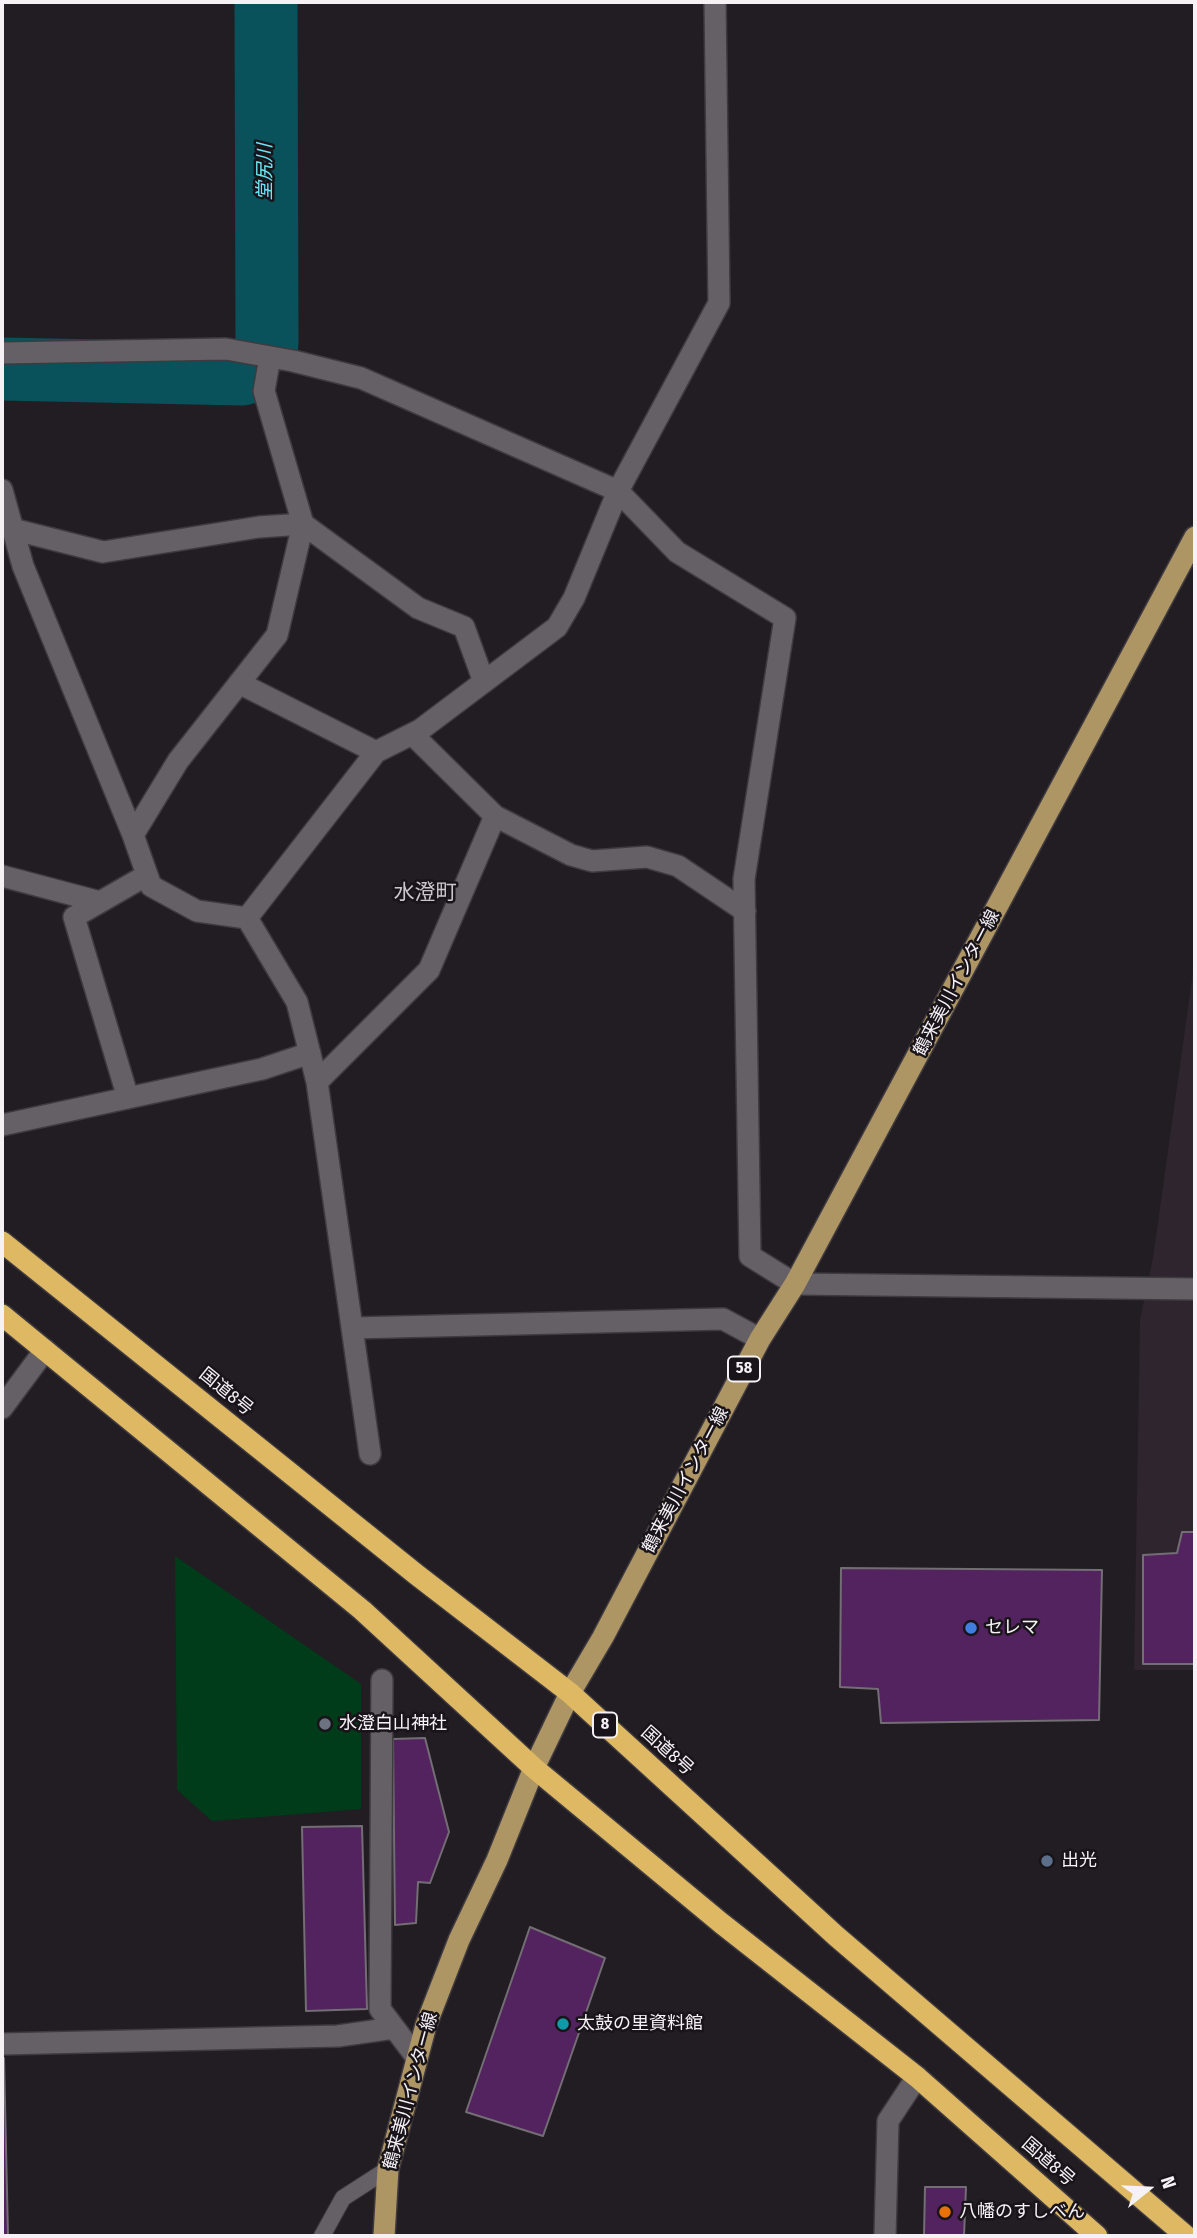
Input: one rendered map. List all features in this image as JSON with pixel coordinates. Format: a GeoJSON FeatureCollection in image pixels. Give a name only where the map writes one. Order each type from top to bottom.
{"type":"FeatureCollection","features":[{"type":"Feature","properties":{"kind":"highway","name":"国道8号"},"geometry":{"type":"LineString","coordinates":[[2,1241],[417,1575],[570,1693],[836,1936],[1186,2236]]}},
{"type":"Feature","properties":{"kind":"highway","name":"国道8号"},"geometry":{"type":"LineString","coordinates":[[5,1321],[45,1350],[362,1610],[534,1768],[721,1923],[916,2077],[1097,2236]]}},
{"type":"Feature","properties":{"kind":"main road","name":"鶴来美川インター線"},"geometry":{"type":"LineString","coordinates":[[384,2236],[388,2169],[426,2025],[459,1940],[497,1860],[534,1768],[570,1693],[603,1637],[760,1339],[795,1284],[1195,537]]}},
{"type":"Feature","properties":{"kind":"street"},"geometry":{"type":"LineString","coordinates":[[247,918],[376,752],[412,734],[557,627],[574,598],[618,491],[719,303],[715,2]]}},
{"type":"Feature","properties":{"kind":"street"},"geometry":{"type":"LineString","coordinates":[[2,353],[226,349],[361,378],[618,491],[677,552],[785,618],[744,879],[750,1256],[795,1284],[1195,1289]]}},
{"type":"Feature","properties":{"kind":"street"},"geometry":{"type":"LineString","coordinates":[[133,835],[178,761],[277,635],[303,524],[264,391],[270,357]]}},
{"type":"Feature","properties":{"kind":"street"},"geometry":{"type":"LineString","coordinates":[[2,490],[23,566],[133,835],[151,886],[197,911],[247,918]]}},
{"type":"Feature","properties":{"kind":"street"},"geometry":{"type":"LineString","coordinates":[[12,529],[103,552],[259,527],[303,524],[418,608],[464,627],[484,682]]}},
{"type":"Feature","properties":{"kind":"street"},"geometry":{"type":"LineString","coordinates":[[239,683],[376,752]]}},
{"type":"Feature","properties":{"kind":"street"},"geometry":{"type":"LineString","coordinates":[[412,734],[495,816],[571,855],[592,861],[647,857],[678,866],[745,911]]}},
{"type":"Feature","properties":{"kind":"street"},"geometry":{"type":"LineString","coordinates":[[317,1082],[429,970],[495,816]]}},
{"type":"Feature","properties":{"kind":"street"},"geometry":{"type":"LineString","coordinates":[[128,1098],[74,918],[147,875]]}},
{"type":"Feature","properties":{"kind":"street"},"geometry":{"type":"LineString","coordinates":[[2,876],[100,902]]}},
{"type":"Feature","properties":{"kind":"street"},"geometry":{"type":"LineString","coordinates":[[247,918],[297,1003],[317,1082],[370,1454]]}},
{"type":"Feature","properties":{"kind":"street"},"geometry":{"type":"LineString","coordinates":[[2,1125],[262,1069],[310,1053]]}},
{"type":"Feature","properties":{"kind":"street"},"geometry":{"type":"LineString","coordinates":[[352,1328],[723,1319],[760,1339]]}},
{"type":"Feature","properties":{"kind":"street"},"geometry":{"type":"LineString","coordinates":[[2,1408],[45,1350]]}},
{"type":"Feature","properties":{"kind":"street"},"geometry":{"type":"LineString","coordinates":[[382,1680],[380,2009],[417,2058]]}},
{"type":"Feature","properties":{"kind":"street"},"geometry":{"type":"LineString","coordinates":[[2,2044],[338,2036],[394,2028]]}},
{"type":"Feature","properties":{"kind":"street"},"geometry":{"type":"LineString","coordinates":[[885,2236],[888,2121],[916,2077]]}},
{"type":"Feature","properties":{"kind":"lane"},"geometry":{"type":"LineString","coordinates":[[322,2236],[343,2199],[388,2169]]}},
{"type":"Feature","properties":{"kind":"shaded area"},"geometry":{"type":"Polygon","coordinates":[[[1195,958],[1195,1670],[1134,1670],[1140,1319],[1153,1258],[1195,958]]]}},
{"type":"Feature","properties":{"kind":"green space"},"geometry":{"type":"Polygon","coordinates":[[[175,1556],[361,1684],[361,1809],[212,1821],[177,1790],[175,1556]]]}},
{"type":"Feature","properties":{"kind":"building"},"geometry":{"type":"Polygon","coordinates":[[[1182,1532],[1195,1532],[1195,1664],[1143,1664],[1143,1555],[1177,1553],[1182,1532]]]}},
{"type":"Feature","properties":{"kind":"building","name":"セレマ"},"geometry":{"type":"Polygon","coordinates":[[[841,1568],[1102,1570],[1099,1720],[881,1723],[878,1689],[840,1687],[841,1568]]]}},
{"type":"Feature","properties":{"kind":"building"},"geometry":{"type":"Polygon","coordinates":[[[425,1738],[449,1832],[430,1883],[418,1882],[416,1923],[395,1925],[393,1739],[425,1738]]]}},
{"type":"Feature","properties":{"kind":"building"},"geometry":{"type":"Polygon","coordinates":[[[362,1826],[367,2009],[306,2011],[302,1827],[362,1826]]]}},
{"type":"Feature","properties":{"kind":"building"},"geometry":{"type":"Polygon","coordinates":[[[530,1927],[605,1958],[543,2136],[466,2112],[530,1927]]]}},
{"type":"Feature","properties":{"kind":"building"},"geometry":{"type":"Polygon","coordinates":[[[4,2058],[8,2236],[2,2236],[4,2058]]]}},
{"type":"Feature","properties":{"kind":"building","name":"八幡のすしべん"},"geometry":{"type":"Polygon","coordinates":[[[925,2187],[966,2187],[964,2236],[924,2236],[925,2187]]]}},
{"type":"Feature","properties":{"kind":"waterway","name":"堂尻川"},"geometry":{"type":"LineString","coordinates":[[266,2],[267,343]]}},
{"type":"Feature","properties":{"kind":"waterway","name":"堂尻川"},"geometry":{"type":"LineString","coordinates":[[2,369],[243,374]]}},
{"type":"Feature","properties":{"kind":"place","name":"セレマ"},"geometry":{"type":"Point","coordinates":[971,1628]}},
{"type":"Feature","properties":{"kind":"place","name":"水澄白山神社"},"geometry":{"type":"Point","coordinates":[325,1724]}},
{"type":"Feature","properties":{"kind":"place","name":"出光"},"geometry":{"type":"Point","coordinates":[1047,1861]}},
{"type":"Feature","properties":{"kind":"place","name":"太鼓の里資料館"},"geometry":{"type":"Point","coordinates":[563,2024]}},
{"type":"Feature","properties":{"kind":"place","name":"八幡のすしべん"},"geometry":{"type":"Point","coordinates":[945,2212]}},
{"type":"Feature","properties":{"kind":"district","name":"水澄町"},"geometry":{"type":"Point","coordinates":[425,893]}}]}
